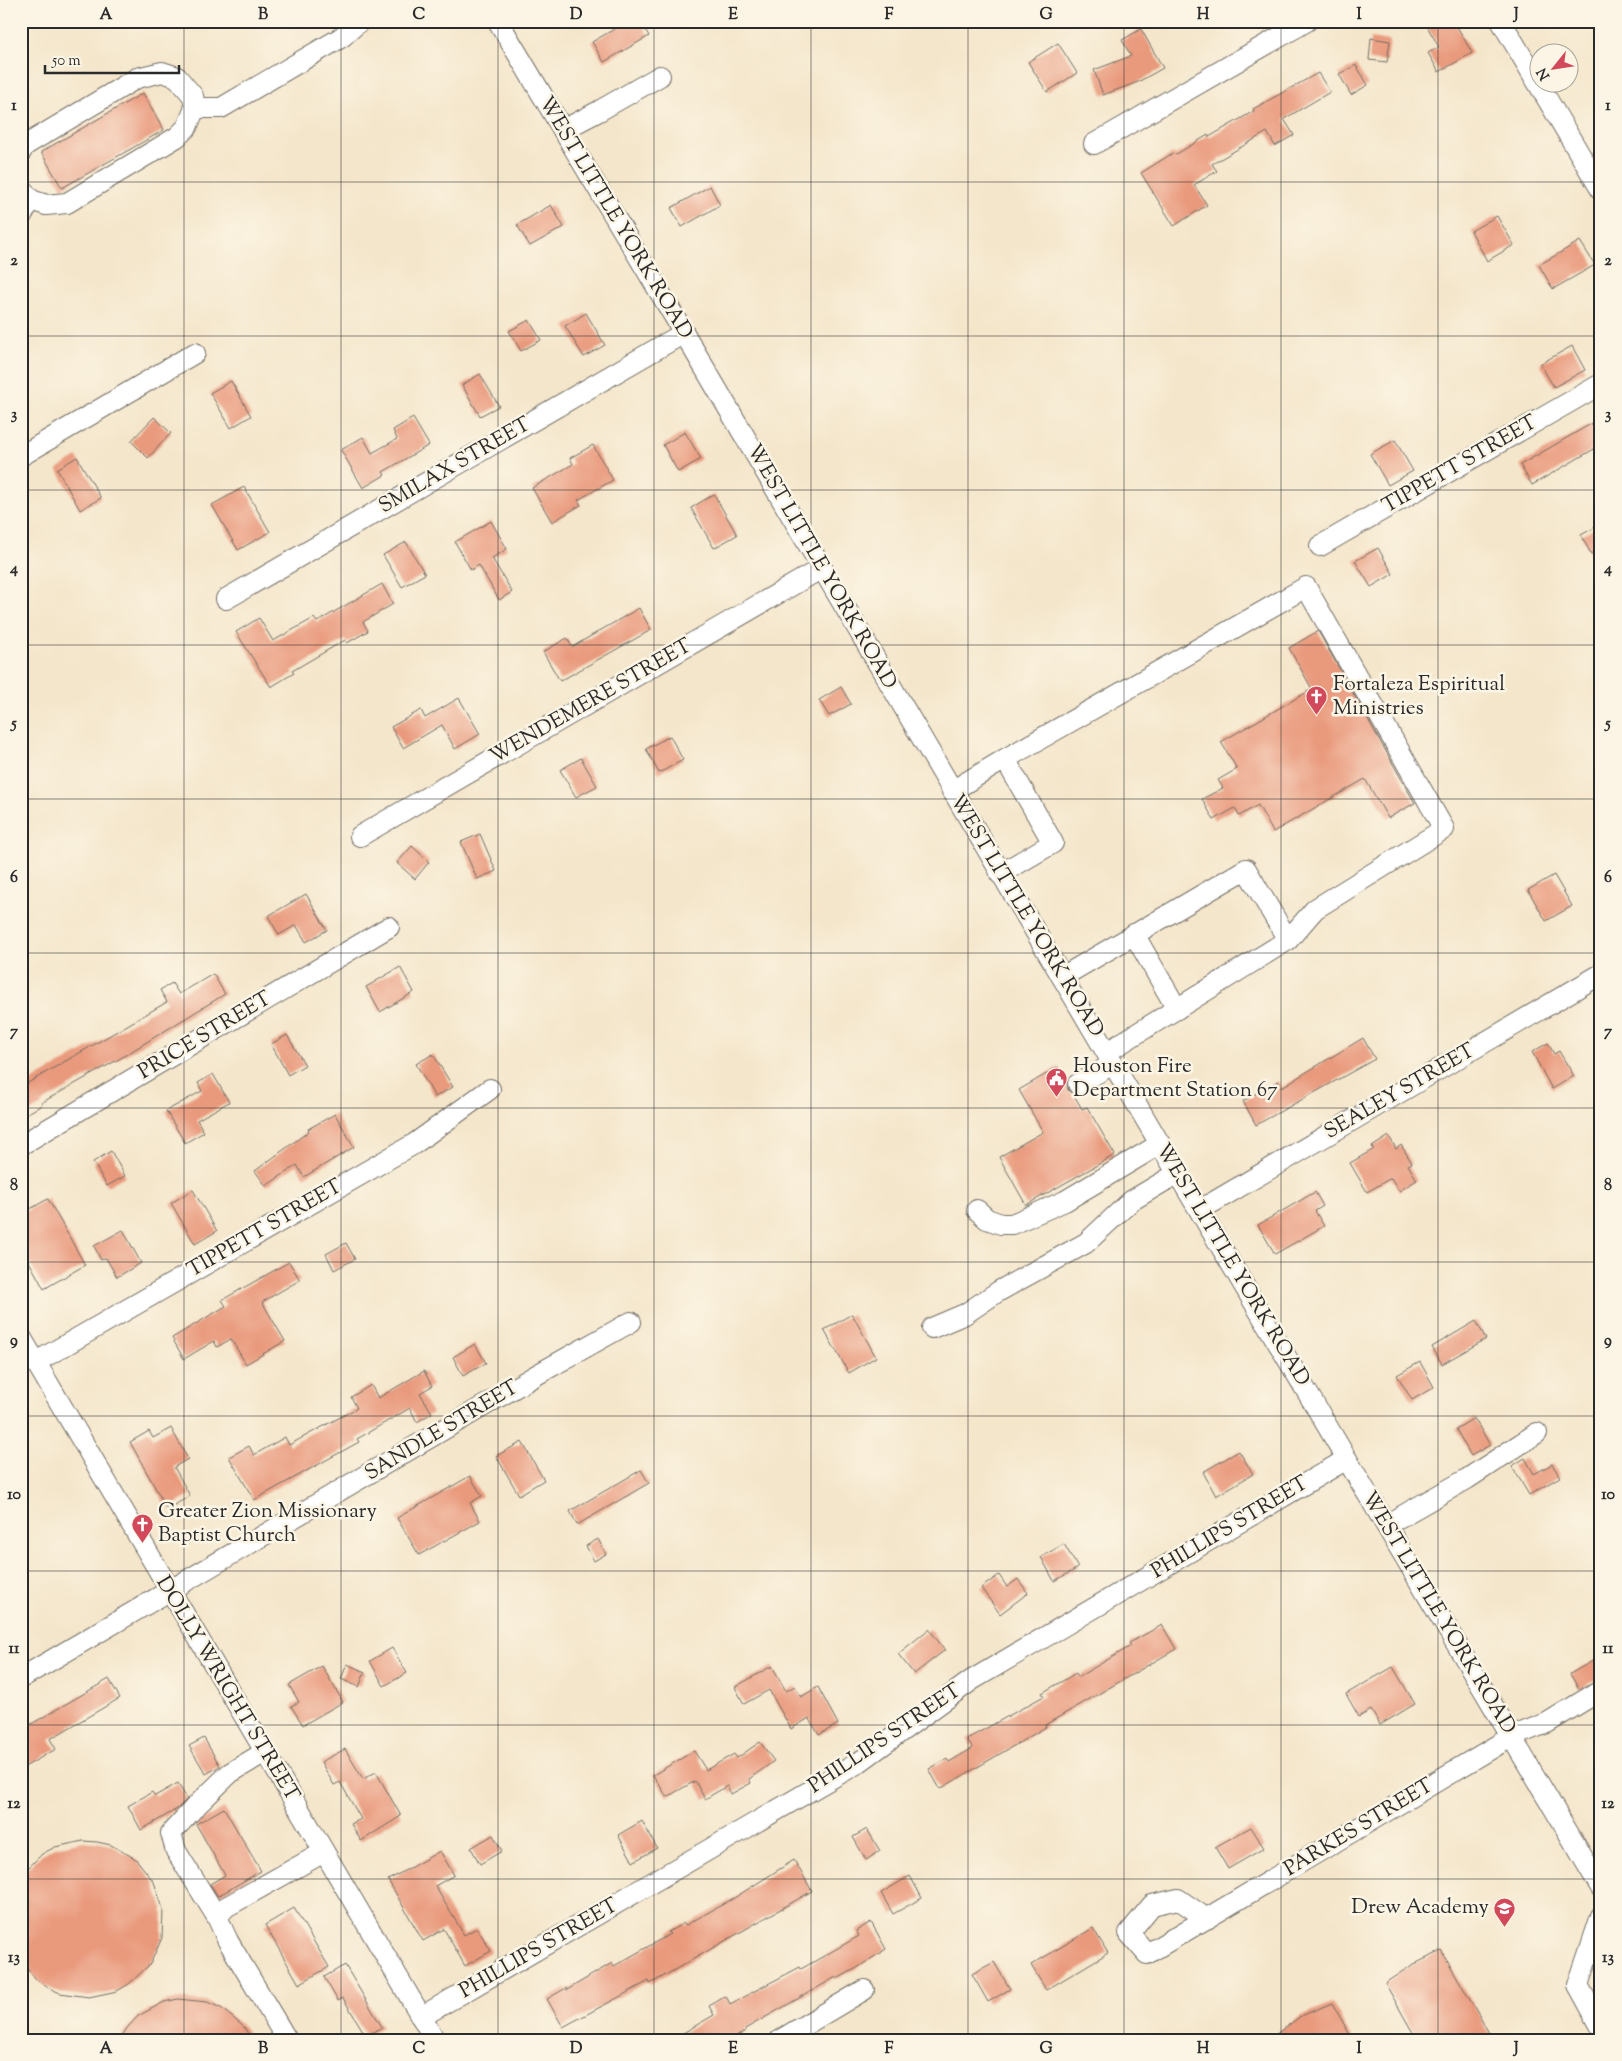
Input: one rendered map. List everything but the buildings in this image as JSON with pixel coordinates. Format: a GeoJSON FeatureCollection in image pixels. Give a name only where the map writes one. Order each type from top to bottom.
{"type":"FeatureCollection","features":[{"type":"Feature","properties":{"kind":"street"},"geometry":{"type":"LineString","coordinates":[[195,108],[221,108],[342,37],[360,21]]}},
{"type":"Feature","properties":{"kind":"street","name":"WEST LITTLE YORK ROAD"},"geometry":{"type":"LineString","coordinates":[[498,21],[684,332],[1000,874],[1511,1737],[1598,1877]]}},
{"type":"Feature","properties":{"kind":"street"},"geometry":{"type":"LineString","coordinates":[[1094,144],[1307,21]]}},
{"type":"Feature","properties":{"kind":"street"},"geometry":{"type":"LineString","coordinates":[[1501,21],[1601,190]]}},
{"type":"Feature","properties":{"kind":"street"},"geometry":{"type":"LineString","coordinates":[[21,152],[24,146],[137,78],[162,72],[177,77],[193,96],[195,108],[187,127],[177,137],[68,202],[49,206],[24,201]]}},
{"type":"Feature","properties":{"kind":"street"},"geometry":{"type":"LineString","coordinates":[[562,130],[660,76]]}},
{"type":"Feature","properties":{"kind":"street","name":"SMILAX STREET"},"geometry":{"type":"LineString","coordinates":[[226,600],[684,332]]}},
{"type":"Feature","properties":{"kind":"street"},"geometry":{"type":"LineString","coordinates":[[21,456],[195,354]]}},
{"type":"Feature","properties":{"kind":"street","name":"TIPPETT STREET"},"geometry":{"type":"LineString","coordinates":[[1320,546],[1601,384]]}},
{"type":"Feature","properties":{"kind":"street","name":"WENDEMERE STREET"},"geometry":{"type":"LineString","coordinates":[[360,836],[822,568]]}},
{"type":"Feature","properties":{"kind":"street"},"geometry":{"type":"LineString","coordinates":[[952,791],[1306,588],[1444,829],[1315,909],[1288,940],[1177,1009],[1078,1084]]}},
{"type":"Feature","properties":{"kind":"street"},"geometry":{"type":"LineString","coordinates":[[1000,874],[1053,843],[1005,759]]}},
{"type":"Feature","properties":{"kind":"street"},"geometry":{"type":"LineString","coordinates":[[1062,977],[1246,869],[1288,940]]}},
{"type":"Feature","properties":{"kind":"street","name":"PRICE STREET"},"geometry":{"type":"LineString","coordinates":[[21,1145],[389,927]]}},
{"type":"Feature","properties":{"kind":"street"},"geometry":{"type":"LineString","coordinates":[[1134,934],[1177,1009]]}},
{"type":"Feature","properties":{"kind":"street","name":"SEALEY STREET"},"geometry":{"type":"LineString","coordinates":[[1200,1210],[1601,974]]}},
{"type":"Feature","properties":{"kind":"street","name":"TIPPETT STREET"},"geometry":{"type":"LineString","coordinates":[[30,1359],[414,1144],[490,1089]]}},
{"type":"Feature","properties":{"kind":"street"},"geometry":{"type":"LineString","coordinates":[[977,1210],[987,1219],[1000,1224],[1012,1224],[1065,1201],[1160,1144]]}},
{"type":"Feature","properties":{"kind":"street"},"geometry":{"type":"LineString","coordinates":[[932,1328],[965,1314],[1000,1291],[1086,1243],[1131,1201],[1178,1173]]}},
{"type":"Feature","properties":{"kind":"street","name":"SANDLE STREET"},"geometry":{"type":"LineString","coordinates":[[21,1678],[538,1374],[631,1322]]}},
{"type":"Feature","properties":{"kind":"street","name":"DOLLY WRIGHT STREET"},"geometry":{"type":"LineString","coordinates":[[21,1337],[30,1359],[435,2040]]}},
{"type":"Feature","properties":{"kind":"street"},"geometry":{"type":"LineString","coordinates":[[1386,1525],[1467,1480],[1537,1433]]}},
{"type":"Feature","properties":{"kind":"street","name":"PHILLIPS STREET"},"geometry":{"type":"LineString","coordinates":[[421,2017],[858,1763],[972,1680],[1346,1458]]}},
{"type":"Feature","properties":{"kind":"street","name":"PARKES STREET"},"geometry":{"type":"LineString","coordinates":[[1206,1918],[1511,1737],[1547,1723],[1601,1690]]}},
{"type":"Feature","properties":{"kind":"street"},"geometry":{"type":"LineString","coordinates":[[265,1752],[230,1773],[194,1808],[172,1833],[176,1851],[217,1917],[228,1941],[287,2040]]}},
{"type":"Feature","properties":{"kind":"street"},"geometry":{"type":"LineString","coordinates":[[217,1917],[226,1907],[324,1852]]}},
{"type":"Feature","properties":{"kind":"street"},"geometry":{"type":"LineString","coordinates":[[1601,1916],[1578,1985],[1601,2026]]}},
{"type":"Feature","properties":{"kind":"street"},"geometry":{"type":"LineString","coordinates":[[780,2040],[864,1990]]}},
{"type":"Feature","properties":{"kind":"place","name":"Fortaleza Espiritual Ministries"},"geometry":{"type":"Point","coordinates":[1317,716]}},
{"type":"Feature","properties":{"kind":"place","name":"Houston Fire Department Station 67"},"geometry":{"type":"Point","coordinates":[1057,1098]}},
{"type":"Feature","properties":{"kind":"place","name":"Greater Zion Missionary Baptist Church"},"geometry":{"type":"Point","coordinates":[142,1543]}},
{"type":"Feature","properties":{"kind":"place","name":"Drew Academy"},"geometry":{"type":"Point","coordinates":[1505,1927]}}]}
